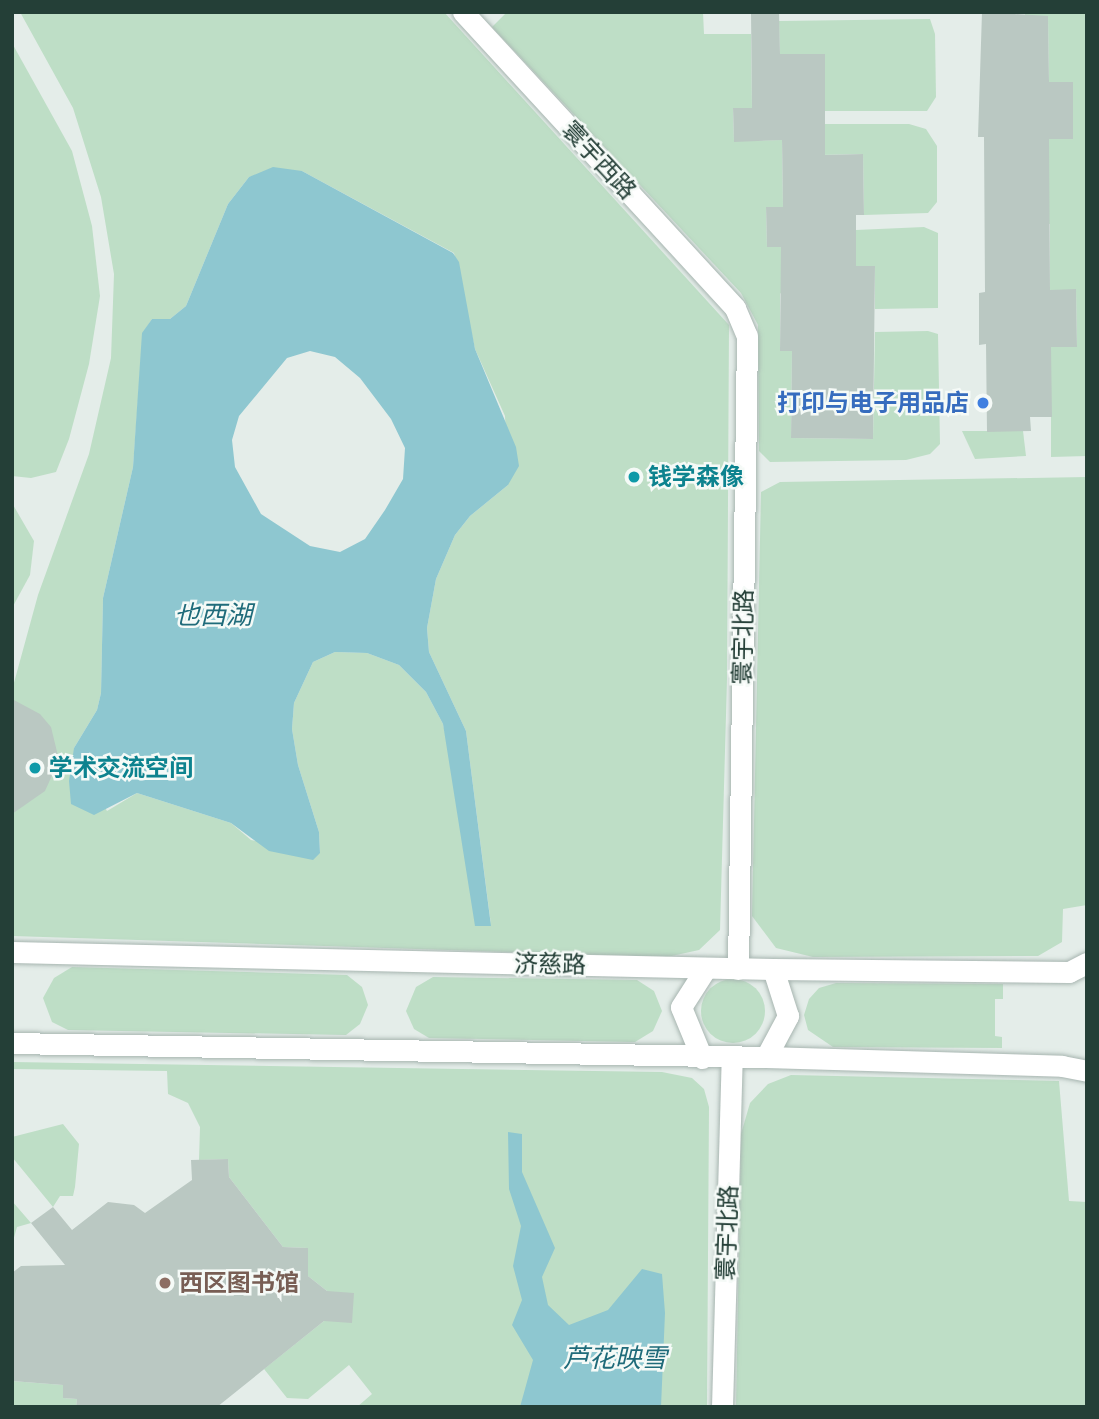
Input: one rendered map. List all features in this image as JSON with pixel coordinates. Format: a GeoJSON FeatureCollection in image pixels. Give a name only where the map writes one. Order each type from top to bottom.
{"type":"FeatureCollection","features":[{"type":"Feature","properties":{"kind":"street","name":"寰宇西路"},"geometry":{"type":"LineString","coordinates":[[464,12],[735,309]]}},
{"type":"Feature","properties":{"kind":"street","name":"寰宇北路"},"geometry":{"type":"LineString","coordinates":[[735,309],[747,336],[738,969]]}},
{"type":"Feature","properties":{"kind":"street","name":"济慈路"},"geometry":{"type":"LineString","coordinates":[[12,951],[738,969],[1069,972],[1087,963]]}},
{"type":"Feature","properties":{"kind":"street"},"geometry":{"type":"LineString","coordinates":[[702,1058],[681,1007],[706,968]]}},
{"type":"Feature","properties":{"kind":"street"},"geometry":{"type":"LineString","coordinates":[[766,1057],[788,1016],[773,969]]}},
{"type":"Feature","properties":{"kind":"street"},"geometry":{"type":"LineString","coordinates":[[12,1043],[732,1059],[766,1057],[1062,1066],[1087,1071]]}},
{"type":"Feature","properties":{"kind":"street","name":"寰宇北路"},"geometry":{"type":"LineString","coordinates":[[722,1407],[732,1059]]}},
{"type":"Feature","properties":{"kind":"green space"},"geometry":{"type":"Polygon","coordinates":[[[20,12],[444,12],[729,325],[727,679],[720,930],[699,950],[667,957],[12,936],[12,690],[38,595],[89,454],[111,358],[114,274],[101,197],[73,108],[20,12]],[[302,171],[249,177],[228,204],[186,306],[170,319],[152,319],[143,333],[133,467],[103,598],[101,693],[97,710],[74,748],[107,811],[137,793],[231,823],[251,840],[320,853],[319,832],[298,765],[292,729],[294,703],[313,662],[335,652],[367,653],[399,665],[426,692],[443,724],[491,925],[466,731],[429,652],[427,628],[436,579],[455,535],[470,516],[508,485],[505,416],[475,349],[454,253],[302,171]]]}},
{"type":"Feature","properties":{"kind":"green space"},"geometry":{"type":"Polygon","coordinates":[[[507,12],[703,12],[704,34],[751,34],[752,108],[733,109],[734,141],[782,140],[783,207],[766,207],[767,247],[817,246],[780,294],[780,350],[792,351],[791,438],[873,439],[875,332],[928,331],[938,334],[940,444],[930,454],[906,460],[770,462],[759,451],[758,325],[741,293],[492,27],[507,12]]]}},
{"type":"Feature","properties":{"kind":"green space"},"geometry":{"type":"Polygon","coordinates":[[[1025,12],[1087,12],[1087,456],[1051,457],[1051,347],[1077,346],[1076,290],[1050,290],[1050,224],[1025,224],[1049,203],[1049,139],[1073,139],[1049,82],[1048,16],[1025,16],[1025,12]]]}},
{"type":"Feature","properties":{"kind":"green space"},"geometry":{"type":"Polygon","coordinates":[[[930,19],[935,34],[936,97],[927,111],[825,111],[780,54],[779,21],[930,19]]]}},
{"type":"Feature","properties":{"kind":"green space"},"geometry":{"type":"Polygon","coordinates":[[[12,43],[72,151],[92,226],[100,296],[89,364],[69,439],[56,472],[31,478],[12,476],[12,43]]]}},
{"type":"Feature","properties":{"kind":"green space"},"geometry":{"type":"Polygon","coordinates":[[[819,124],[909,124],[926,129],[937,146],[937,202],[928,213],[864,215],[863,154],[820,155],[819,124]]]}},
{"type":"Feature","properties":{"kind":"green space"},"geometry":{"type":"Polygon","coordinates":[[[924,227],[938,233],[938,308],[875,309],[875,266],[856,266],[856,230],[924,227]]]}},
{"type":"Feature","properties":{"kind":"green space"},"geometry":{"type":"Polygon","coordinates":[[[962,431],[1023,431],[1026,456],[975,459],[962,431]]]}},
{"type":"Feature","properties":{"kind":"green space"},"geometry":{"type":"Polygon","coordinates":[[[1087,477],[1087,905],[1063,909],[1062,942],[1038,956],[813,957],[776,948],[752,916],[761,492],[780,482],[1087,477]]]}},
{"type":"Feature","properties":{"kind":"green space"},"geometry":{"type":"Polygon","coordinates":[[[12,503],[34,541],[30,575],[12,608],[12,503]]]}},
{"type":"Feature","properties":{"kind":"green space"},"geometry":{"type":"Polygon","coordinates":[[[72,967],[347,975],[362,987],[368,1005],[360,1024],[346,1035],[68,1030],[52,1022],[43,998],[54,978],[72,967]]]}},
{"type":"Feature","properties":{"kind":"green space"},"geometry":{"type":"Polygon","coordinates":[[[433,977],[637,980],[654,991],[662,1011],[653,1031],[635,1042],[429,1038],[414,1029],[406,1011],[416,987],[433,977]]]}},
{"type":"Feature","properties":{"kind":"green space"},"geometry":{"type":"Polygon","coordinates":[[[727,979],[739,979],[756,988],[763,999],[763,1023],[756,1034],[739,1043],[727,1043],[715,1038],[706,1029],[701,1017],[701,1005],[706,993],[715,984],[727,979]]]}},
{"type":"Feature","properties":{"kind":"green space"},"geometry":{"type":"Polygon","coordinates":[[[836,983],[1003,984],[1003,999],[995,999],[995,1036],[1002,1037],[1002,1048],[833,1047],[808,1030],[804,1015],[809,999],[819,988],[836,983]]]}},
{"type":"Feature","properties":{"kind":"green space"},"geometry":{"type":"Polygon","coordinates":[[[12,1062],[662,1072],[692,1078],[704,1089],[709,1107],[707,1407],[357,1407],[372,1394],[349,1365],[308,1399],[287,1398],[264,1369],[324,1321],[327,1291],[308,1276],[308,1248],[283,1247],[229,1177],[228,1159],[199,1160],[200,1127],[188,1103],[168,1094],[167,1071],[12,1069],[12,1062]]]}},
{"type":"Feature","properties":{"kind":"green space"},"geometry":{"type":"Polygon","coordinates":[[[791,1075],[1059,1081],[1069,1201],[1087,1202],[1087,1407],[736,1407],[741,1134],[750,1103],[768,1084],[791,1075]]]}},
{"type":"Feature","properties":{"kind":"green space"},"geometry":{"type":"Polygon","coordinates":[[[63,1124],[79,1144],[75,1187],[73,1196],[60,1196],[53,1207],[12,1157],[12,1137],[63,1124]]]}},
{"type":"Feature","properties":{"kind":"green space"},"geometry":{"type":"Polygon","coordinates":[[[12,1201],[31,1223],[17,1227],[13,1241],[12,1201]]]}},
{"type":"Feature","properties":{"kind":"green space"},"geometry":{"type":"Polygon","coordinates":[[[12,1381],[63,1385],[63,1398],[77,1399],[76,1407],[12,1407],[12,1381]]]}},
{"type":"Feature","properties":{"kind":"water","name":"也西湖"},"geometry":{"type":"Polygon","coordinates":[[[273,167],[302,171],[453,253],[459,262],[475,349],[516,447],[519,466],[508,485],[470,516],[455,535],[436,579],[427,628],[429,652],[466,731],[491,926],[475,926],[443,724],[426,692],[399,665],[367,653],[335,652],[313,662],[294,703],[292,729],[298,765],[319,832],[320,853],[313,860],[269,851],[231,823],[137,793],[94,815],[71,804],[69,781],[74,748],[97,710],[101,693],[103,598],[133,467],[142,333],[152,319],[170,319],[186,306],[228,204],[249,177],[273,167]],[[310,351],[287,358],[239,416],[232,440],[235,467],[261,514],[310,546],[340,552],[365,539],[385,510],[403,479],[405,448],[391,419],[360,378],[335,357],[310,351]]]}},
{"type":"Feature","properties":{"kind":"water","name":"芦花映雪"},"geometry":{"type":"Polygon","coordinates":[[[508,1132],[522,1134],[522,1172],[555,1248],[542,1277],[548,1305],[569,1325],[608,1310],[642,1269],[662,1274],[665,1313],[661,1407],[520,1407],[533,1360],[512,1325],[522,1300],[513,1266],[521,1226],[509,1189],[508,1132]]]}},
{"type":"Feature","properties":{"kind":"building"},"geometry":{"type":"Polygon","coordinates":[[[751,12],[779,12],[780,54],[825,54],[825,155],[863,154],[864,215],[856,215],[856,266],[875,266],[873,439],[791,438],[792,351],[780,351],[781,247],[767,247],[766,207],[783,207],[782,140],[734,142],[733,108],[752,108],[751,12]]]}},
{"type":"Feature","properties":{"kind":"building"},"geometry":{"type":"Polygon","coordinates":[[[982,12],[1048,16],[1049,82],[1073,82],[1073,139],[1049,139],[1050,290],[1076,289],[1077,347],[1051,347],[1052,417],[1030,417],[1031,431],[987,432],[986,344],[979,345],[979,293],[985,292],[984,137],[978,137],[982,12]]]}},
{"type":"Feature","properties":{"kind":"building","name":"学术交流空间"},"geometry":{"type":"Polygon","coordinates":[[[12,699],[40,714],[51,727],[59,760],[45,791],[12,814],[12,699]]]}},
{"type":"Feature","properties":{"kind":"building","name":"西区图书馆"},"geometry":{"type":"Polygon","coordinates":[[[228,1159],[229,1177],[283,1247],[308,1248],[308,1276],[327,1291],[354,1293],[352,1323],[324,1321],[217,1407],[76,1407],[77,1399],[63,1398],[63,1385],[12,1381],[12,1273],[21,1266],[65,1265],[31,1223],[53,1207],[72,1230],[108,1202],[134,1205],[145,1213],[192,1180],[191,1160],[228,1159]]]}},
{"type":"Feature","properties":{"kind":"place","name":"打印与电子用品店"},"geometry":{"type":"Point","coordinates":[983,403]}},
{"type":"Feature","properties":{"kind":"place","name":"钱学森像"},"geometry":{"type":"Point","coordinates":[634,477]}},
{"type":"Feature","properties":{"kind":"place","name":"学术交流空间"},"geometry":{"type":"Point","coordinates":[35,768]}},
{"type":"Feature","properties":{"kind":"place","name":"西区图书馆"},"geometry":{"type":"Point","coordinates":[165,1283]}}]}
